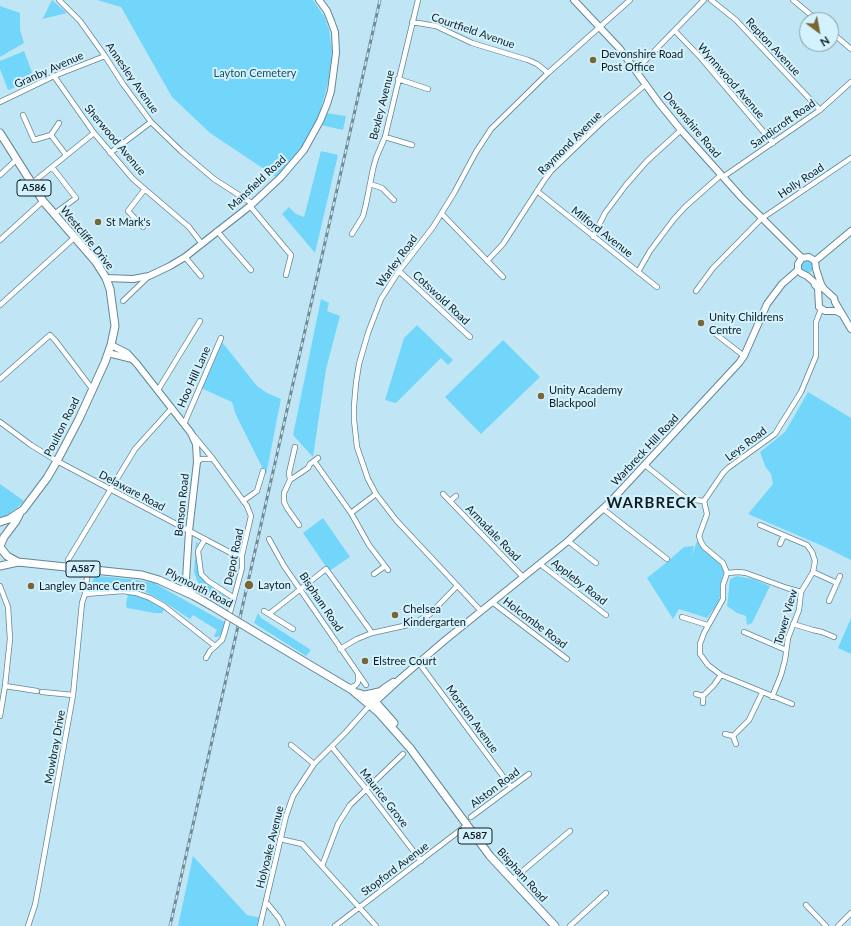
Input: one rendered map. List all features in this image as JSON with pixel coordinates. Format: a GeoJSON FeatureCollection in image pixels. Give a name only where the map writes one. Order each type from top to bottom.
{"type":"FeatureCollection","features":[{"type":"Feature","properties":{"kind":"main road","name":"Mansfield Road"},"geometry":{"type":"LineString","coordinates":[[106,278],[133,279],[149,276],[170,266],[202,244],[251,205],[281,177],[304,150],[320,121],[331,91],[334,71],[336,42],[335,32],[327,11],[319,0]]}},
{"type":"Feature","properties":{"kind":"main road","name":"Devonshire Road"},"geometry":{"type":"LineString","coordinates":[[574,0],[620,49],[662,107],[681,130],[761,219],[802,258]]}},
{"type":"Feature","properties":{"kind":"main road","name":"Westcliffe Drive"},"geometry":{"type":"LineString","coordinates":[[0,131],[31,184],[43,201],[96,262],[106,278],[110,289],[115,326],[111,345]]}},
{"type":"Feature","properties":{"kind":"main road"},"geometry":{"type":"LineString","coordinates":[[815,261],[851,231]]}},
{"type":"Feature","properties":{"kind":"main road"},"geometry":{"type":"LineString","coordinates":[[842,314],[821,309],[818,304],[819,298],[816,284],[798,270],[798,264],[802,258],[809,257],[815,261],[821,284],[829,294],[833,296],[851,329]]}},
{"type":"Feature","properties":{"kind":"main road"},"geometry":{"type":"LineString","coordinates":[[807,276],[812,274],[816,269]]}},
{"type":"Feature","properties":{"kind":"main road","name":"Warbreck Hill Road"},"geometry":{"type":"LineString","coordinates":[[371,700],[401,678],[568,541],[603,509],[744,356],[767,304],[782,284],[798,270]]}},
{"type":"Feature","properties":{"kind":"main road"},"geometry":{"type":"LineString","coordinates":[[819,298],[822,294],[829,294]]}},
{"type":"Feature","properties":{"kind":"main road"},"geometry":{"type":"LineString","coordinates":[[830,310],[833,308],[835,302]]}},
{"type":"Feature","properties":{"kind":"main road"},"geometry":{"type":"LineString","coordinates":[[111,345],[127,353],[191,433]]}},
{"type":"Feature","properties":{"kind":"main road","name":"Poulton Road"},"geometry":{"type":"LineString","coordinates":[[0,546],[4,537],[20,513],[47,478],[57,461],[93,390],[111,345]]}},
{"type":"Feature","properties":{"kind":"main road"},"geometry":{"type":"LineString","coordinates":[[108,353],[133,360]]}},
{"type":"Feature","properties":{"kind":"main road","name":"Benson Road"},"geometry":{"type":"LineString","coordinates":[[184,591],[197,462],[196,444],[191,433]]}},
{"type":"Feature","properties":{"kind":"main road","name":"Poulton Road"},"geometry":{"type":"LineString","coordinates":[[0,522],[20,513]]}},
{"type":"Feature","properties":{"kind":"main road"},"geometry":{"type":"LineString","coordinates":[[0,546],[0,552]]}},
{"type":"Feature","properties":{"kind":"main road"},"geometry":{"type":"LineString","coordinates":[[0,546],[7,556],[18,562]]}},
{"type":"Feature","properties":{"kind":"main road","name":"Plymouth Road"},"geometry":{"type":"LineString","coordinates":[[0,566],[18,562],[149,576],[194,596],[349,689],[371,700]]}},
{"type":"Feature","properties":{"kind":"main road","name":"Benson Road"},"geometry":{"type":"LineString","coordinates":[[186,579],[194,596]]}},
{"type":"Feature","properties":{"kind":"main road","name":"Warbreck Hill Road"},"geometry":{"type":"LineString","coordinates":[[379,692],[401,678]]}},
{"type":"Feature","properties":{"kind":"main road","name":"Plymouth Road"},"geometry":{"type":"LineString","coordinates":[[349,689],[371,700]]}},
{"type":"Feature","properties":{"kind":"main road"},"geometry":{"type":"LineString","coordinates":[[371,700],[379,692]]}},
{"type":"Feature","properties":{"kind":"main road","name":"Bispham Road"},"geometry":{"type":"LineString","coordinates":[[371,700],[378,712],[403,740],[490,856],[555,926]]}},
{"type":"Feature","properties":{"kind":"street","name":"Annesley Avenue"},"geometry":{"type":"LineString","coordinates":[[59,0],[80,21],[151,122],[181,151],[214,178],[251,205],[290,255],[286,275]]}},
{"type":"Feature","properties":{"kind":"street","name":"Bexley Avenue"},"geometry":{"type":"LineString","coordinates":[[352,234],[363,216],[376,158],[385,137],[418,0]]}},
{"type":"Feature","properties":{"kind":"street","name":"Warley Road"},"geometry":{"type":"LineString","coordinates":[[481,611],[396,520],[376,494],[368,479],[357,447],[354,420],[355,390],[359,364],[375,313],[389,286],[399,271],[426,238],[442,214],[476,152],[491,129],[548,73],[630,0]]}},
{"type":"Feature","properties":{"kind":"street"},"geometry":{"type":"LineString","coordinates":[[636,70],[704,0]]}},
{"type":"Feature","properties":{"kind":"street","name":"Repton Avenue"},"geometry":{"type":"LineString","coordinates":[[711,0],[736,20],[820,110]]}},
{"type":"Feature","properties":{"kind":"street"},"geometry":{"type":"LineString","coordinates":[[793,0],[807,12]]}},
{"type":"Feature","properties":{"kind":"street","name":"Courtfield Avenue"},"geometry":{"type":"LineString","coordinates":[[412,22],[436,26],[472,43],[528,60],[545,69],[548,73]]}},
{"type":"Feature","properties":{"kind":"street","name":"Wynnwood Avenue"},"geometry":{"type":"LineString","coordinates":[[675,31],[701,58],[773,143]]}},
{"type":"Feature","properties":{"kind":"street"},"geometry":{"type":"LineString","coordinates":[[839,39],[851,49]]}},
{"type":"Feature","properties":{"kind":"street","name":"Granby Avenue"},"geometry":{"type":"LineString","coordinates":[[0,102],[54,76],[105,56]]}},
{"type":"Feature","properties":{"kind":"street","name":"Sherwood Avenue"},"geometry":{"type":"LineString","coordinates":[[54,76],[110,153],[133,179],[189,227],[202,244]]}},
{"type":"Feature","properties":{"kind":"street"},"geometry":{"type":"LineString","coordinates":[[398,80],[428,89]]}},
{"type":"Feature","properties":{"kind":"street","name":"Sandicroft Road"},"geometry":{"type":"LineString","coordinates":[[638,272],[663,233],[686,206],[722,176],[820,110],[851,82]]}},
{"type":"Feature","properties":{"kind":"street","name":"Raymond Avenue"},"geometry":{"type":"LineString","coordinates":[[487,261],[503,244],[551,171],[646,84]]}},
{"type":"Feature","properties":{"kind":"street"},"geometry":{"type":"LineString","coordinates":[[23,115],[34,140],[51,135],[59,123]]}},
{"type":"Feature","properties":{"kind":"street"},"geometry":{"type":"LineString","coordinates":[[110,153],[151,122]]}},
{"type":"Feature","properties":{"kind":"street"},"geometry":{"type":"LineString","coordinates":[[593,237],[605,213],[626,185],[647,161],[681,130]]}},
{"type":"Feature","properties":{"kind":"street"},"geometry":{"type":"LineString","coordinates":[[31,184],[94,133]]}},
{"type":"Feature","properties":{"kind":"street"},"geometry":{"type":"LineString","coordinates":[[51,135],[66,155]]}},
{"type":"Feature","properties":{"kind":"street"},"geometry":{"type":"LineString","coordinates":[[385,137],[412,145]]}},
{"type":"Feature","properties":{"kind":"street","name":"Holly Road"},"geometry":{"type":"LineString","coordinates":[[696,291],[713,268],[761,219],[851,158]]}},
{"type":"Feature","properties":{"kind":"street"},"geometry":{"type":"LineString","coordinates":[[0,175],[17,159]]}},
{"type":"Feature","properties":{"kind":"street"},"geometry":{"type":"LineString","coordinates":[[52,167],[76,198],[54,214]]}},
{"type":"Feature","properties":{"kind":"street"},"geometry":{"type":"LineString","coordinates":[[370,184],[382,188],[394,200]]}},
{"type":"Feature","properties":{"kind":"street"},"geometry":{"type":"LineString","coordinates":[[143,227],[128,211],[144,188]]}},
{"type":"Feature","properties":{"kind":"street","name":"Milford Avenue"},"geometry":{"type":"LineString","coordinates":[[537,191],[657,287]]}},
{"type":"Feature","properties":{"kind":"street"},"geometry":{"type":"LineString","coordinates":[[0,240],[43,201]]}},
{"type":"Feature","properties":{"kind":"street"},"geometry":{"type":"LineString","coordinates":[[442,214],[503,277]]}},
{"type":"Feature","properties":{"kind":"street"},"geometry":{"type":"LineString","coordinates":[[217,232],[251,270]]}},
{"type":"Feature","properties":{"kind":"street"},"geometry":{"type":"LineString","coordinates":[[0,305],[74,238]]}},
{"type":"Feature","properties":{"kind":"street"},"geometry":{"type":"LineString","coordinates":[[185,256],[200,276]]}},
{"type":"Feature","properties":{"kind":"street","name":"Cotswold Road"},"geometry":{"type":"LineString","coordinates":[[399,271],[470,337]]}},
{"type":"Feature","properties":{"kind":"street","name":"Mansfield Road"},"geometry":{"type":"LineString","coordinates":[[123,301],[149,276]]}},
{"type":"Feature","properties":{"kind":"street","name":"Leys Road"},"geometry":{"type":"LineString","coordinates":[[704,501],[728,468],[775,434],[801,392],[816,356],[816,322],[821,309]]}},
{"type":"Feature","properties":{"kind":"street"},"geometry":{"type":"LineString","coordinates":[[158,390],[200,321]]}},
{"type":"Feature","properties":{"kind":"street"},"geometry":{"type":"LineString","coordinates":[[0,379],[50,335],[93,390]]}},
{"type":"Feature","properties":{"kind":"street"},"geometry":{"type":"LineString","coordinates":[[717,336],[744,356]]}},
{"type":"Feature","properties":{"kind":"street","name":"Hoo Hill Lane"},"geometry":{"type":"LineString","coordinates":[[184,424],[221,338]]}},
{"type":"Feature","properties":{"kind":"street"},"geometry":{"type":"LineString","coordinates":[[68,560],[135,449],[172,408]]}},
{"type":"Feature","properties":{"kind":"street","name":"Delaware Road"},"geometry":{"type":"LineString","coordinates":[[0,422],[31,445],[57,461],[231,553],[242,555]]}},
{"type":"Feature","properties":{"kind":"street"},"geometry":{"type":"LineString","coordinates":[[191,433],[213,459],[242,501],[257,491],[263,471]]}},
{"type":"Feature","properties":{"kind":"street"},"geometry":{"type":"LineString","coordinates":[[290,480],[289,473],[295,447]]}},
{"type":"Feature","properties":{"kind":"street"},"geometry":{"type":"LineString","coordinates":[[197,462],[202,459],[213,459]]}},
{"type":"Feature","properties":{"kind":"street"},"geometry":{"type":"LineString","coordinates":[[299,526],[287,508],[283,498],[290,480],[308,468],[310,464],[316,460],[351,513],[363,536],[387,568],[374,574]]}},
{"type":"Feature","properties":{"kind":"street"},"geometry":{"type":"LineString","coordinates":[[645,465],[687,499],[704,501],[707,514],[699,536],[704,547],[723,563],[727,573],[723,584],[721,603],[707,625],[700,644],[700,654],[708,665],[721,675],[792,704]]}},
{"type":"Feature","properties":{"kind":"street"},"geometry":{"type":"LineString","coordinates":[[351,513],[376,494]]}},
{"type":"Feature","properties":{"kind":"street","name":"Armadale Road"},"geometry":{"type":"LineString","coordinates":[[443,494],[523,578]]}},
{"type":"Feature","properties":{"kind":"street","name":"Armadale Road"},"geometry":{"type":"LineString","coordinates":[[450,501],[456,496]]}},
{"type":"Feature","properties":{"kind":"street","name":"Depot Road"},"geometry":{"type":"LineString","coordinates":[[206,658],[210,651],[222,640],[242,568],[242,555],[250,524],[250,514],[242,501]]}},
{"type":"Feature","properties":{"kind":"street"},"geometry":{"type":"LineString","coordinates":[[287,508],[293,504]]}},
{"type":"Feature","properties":{"kind":"street"},"geometry":{"type":"LineString","coordinates":[[603,509],[667,559]]}},
{"type":"Feature","properties":{"kind":"street","name":"Tower View"},"geometry":{"type":"LineString","coordinates":[[760,525],[803,543],[810,548],[815,561],[812,572],[801,592],[799,610],[788,638],[781,675],[772,697]]}},
{"type":"Feature","properties":{"kind":"street"},"geometry":{"type":"LineString","coordinates":[[780,544],[784,535]]}},
{"type":"Feature","properties":{"kind":"street"},"geometry":{"type":"LineString","coordinates":[[205,539],[198,551],[201,574],[234,598]]}},
{"type":"Feature","properties":{"kind":"street","name":"Bispham Road"},"geometry":{"type":"LineString","coordinates":[[269,539],[284,566],[366,685]]}},
{"type":"Feature","properties":{"kind":"street"},"geometry":{"type":"LineString","coordinates":[[568,541],[596,563]]}},
{"type":"Feature","properties":{"kind":"street","name":"Appleby Road"},"geometry":{"type":"LineString","coordinates":[[540,564],[606,615]]}},
{"type":"Feature","properties":{"kind":"street","name":"Mowbray Drive"},"geometry":{"type":"LineString","coordinates":[[28,926],[35,905],[73,695],[82,603],[85,594],[88,569]]}},
{"type":"Feature","properties":{"kind":"street"},"geometry":{"type":"LineString","coordinates":[[269,614],[326,569],[372,633]]}},
{"type":"Feature","properties":{"kind":"street"},"geometry":{"type":"LineString","coordinates":[[727,573],[739,572],[801,592]]}},
{"type":"Feature","properties":{"kind":"street"},"geometry":{"type":"LineString","coordinates":[[812,572],[837,583]]}},
{"type":"Feature","properties":{"kind":"street"},"geometry":{"type":"LineString","coordinates":[[830,601],[840,576]]}},
{"type":"Feature","properties":{"kind":"street"},"geometry":{"type":"LineString","coordinates":[[0,586],[8,606],[10,639],[0,716]]}},
{"type":"Feature","properties":{"kind":"street"},"geometry":{"type":"LineString","coordinates":[[340,649],[357,639],[372,633],[408,625],[420,620],[430,614],[457,586]]}},
{"type":"Feature","properties":{"kind":"street"},"geometry":{"type":"LineString","coordinates":[[85,594],[116,590],[144,595],[164,606],[215,646]]}},
{"type":"Feature","properties":{"kind":"street","name":"Holcombe Road"},"geometry":{"type":"LineString","coordinates":[[492,602],[567,659]]}},
{"type":"Feature","properties":{"kind":"street"},"geometry":{"type":"LineString","coordinates":[[264,611],[293,629]]}},
{"type":"Feature","properties":{"kind":"street"},"geometry":{"type":"LineString","coordinates":[[682,617],[707,625]]}},
{"type":"Feature","properties":{"kind":"street"},"geometry":{"type":"LineString","coordinates":[[793,624],[834,637]]}},
{"type":"Feature","properties":{"kind":"street"},"geometry":{"type":"LineString","coordinates":[[744,632],[786,650]]}},
{"type":"Feature","properties":{"kind":"street","name":"Morston Avenue"},"geometry":{"type":"LineString","coordinates":[[419,662],[511,787]]}},
{"type":"Feature","properties":{"kind":"street"},"geometry":{"type":"LineString","coordinates":[[349,689],[358,682],[358,674]]}},
{"type":"Feature","properties":{"kind":"street"},"geometry":{"type":"LineString","coordinates":[[703,703],[703,696],[711,689],[721,675]]}},
{"type":"Feature","properties":{"kind":"street"},"geometry":{"type":"LineString","coordinates":[[5,686],[73,695]]}},
{"type":"Feature","properties":{"kind":"street"},"geometry":{"type":"LineString","coordinates":[[733,736],[751,716],[762,693]]}},
{"type":"Feature","properties":{"kind":"street"},"geometry":{"type":"LineString","coordinates":[[696,694],[703,696]]}},
{"type":"Feature","properties":{"kind":"street","name":"Holyoake Avenue"},"geometry":{"type":"LineString","coordinates":[[260,926],[286,814],[293,797],[314,764],[332,746],[371,700]]}},
{"type":"Feature","properties":{"kind":"street"},"geometry":{"type":"LineString","coordinates":[[725,734],[733,736]]}},
{"type":"Feature","properties":{"kind":"street"},"geometry":{"type":"LineString","coordinates":[[733,736],[736,744]]}},
{"type":"Feature","properties":{"kind":"street"},"geometry":{"type":"LineString","coordinates":[[291,745],[314,764]]}},
{"type":"Feature","properties":{"kind":"street","name":"Maurice Grove"},"geometry":{"type":"LineString","coordinates":[[332,746],[421,860]]}},
{"type":"Feature","properties":{"kind":"street"},"geometry":{"type":"LineString","coordinates":[[322,866],[338,824],[350,806],[403,754]]}},
{"type":"Feature","properties":{"kind":"street","name":"Alston Road"},"geometry":{"type":"LineString","coordinates":[[471,817],[529,774]]}},
{"type":"Feature","properties":{"kind":"street","name":"Stopford Avenue"},"geometry":{"type":"LineString","coordinates":[[335,926],[467,825]]}},
{"type":"Feature","properties":{"kind":"street"},"geometry":{"type":"LineString","coordinates":[[512,880],[570,831]]}},
{"type":"Feature","properties":{"kind":"street"},"geometry":{"type":"LineString","coordinates":[[280,839],[302,844],[376,926]]}},
{"type":"Feature","properties":{"kind":"street"},"geometry":{"type":"LineString","coordinates":[[570,926],[606,893]]}},
{"type":"Feature","properties":{"kind":"street"},"geometry":{"type":"LineString","coordinates":[[266,902],[279,918],[283,926]]}},
{"type":"Feature","properties":{"kind":"street"},"geometry":{"type":"LineString","coordinates":[[806,905],[826,926]]}},
{"type":"Feature","properties":{"kind":"street"},"geometry":{"type":"LineString","coordinates":[[838,926],[851,913]]}},
{"type":"Feature","properties":{"kind":"green space"},"geometry":{"type":"Polygon","coordinates":[[[52,0],[67,13],[42,19],[43,18],[52,0]]]}},
{"type":"Feature","properties":{"kind":"green space","name":"Layton Cemetery"},"geometry":{"type":"Polygon","coordinates":[[[97,0],[313,0],[324,16],[329,29],[332,50],[330,75],[318,120],[298,153],[276,177],[210,133],[172,97],[121,7],[97,0]]]}},
{"type":"Feature","properties":{"kind":"green space"},"geometry":{"type":"Polygon","coordinates":[[[0,6],[20,13],[20,30],[24,43],[0,57],[0,6]]]}},
{"type":"Feature","properties":{"kind":"green space"},"geometry":{"type":"Polygon","coordinates":[[[24,51],[35,80],[8,90],[0,69],[0,61],[24,51]]]}},
{"type":"Feature","properties":{"kind":"green space"},"geometry":{"type":"Polygon","coordinates":[[[326,113],[346,116],[343,130],[321,125],[326,113]]]}},
{"type":"Feature","properties":{"kind":"green space"},"geometry":{"type":"Polygon","coordinates":[[[321,151],[338,155],[315,253],[282,214],[289,207],[296,214],[304,217],[321,151]]]}},
{"type":"Feature","properties":{"kind":"green space"},"geometry":{"type":"Polygon","coordinates":[[[807,259],[812,261],[814,266],[812,271],[807,273],[802,271],[800,266],[802,261],[807,259]]]}},
{"type":"Feature","properties":{"kind":"green space"},"geometry":{"type":"Polygon","coordinates":[[[321,299],[329,303],[327,311],[340,316],[326,369],[313,457],[293,435],[321,299]]]}},
{"type":"Feature","properties":{"kind":"green space"},"geometry":{"type":"Polygon","coordinates":[[[417,325],[453,360],[448,365],[441,358],[396,403],[385,400],[404,338],[417,325]]]}},
{"type":"Feature","properties":{"kind":"green space"},"geometry":{"type":"Polygon","coordinates":[[[503,340],[540,377],[481,434],[445,397],[503,340]]]}},
{"type":"Feature","properties":{"kind":"green space"},"geometry":{"type":"Polygon","coordinates":[[[222,342],[257,386],[267,393],[281,399],[266,475],[236,415],[232,402],[201,388],[222,342]]]}},
{"type":"Feature","properties":{"kind":"green space"},"geometry":{"type":"Polygon","coordinates":[[[808,392],[851,418],[851,560],[825,547],[748,514],[773,484],[771,474],[765,466],[760,452],[785,432],[808,392]]]}},
{"type":"Feature","properties":{"kind":"green space"},"geometry":{"type":"Polygon","coordinates":[[[0,484],[24,501],[17,508],[0,518],[0,484]]]}},
{"type":"Feature","properties":{"kind":"green space"},"geometry":{"type":"Polygon","coordinates":[[[323,518],[350,557],[329,571],[303,533],[323,518]]]}},
{"type":"Feature","properties":{"kind":"green space"},"geometry":{"type":"Polygon","coordinates":[[[697,541],[703,549],[717,559],[724,571],[720,585],[720,596],[718,603],[707,618],[679,609],[673,619],[647,578],[684,547],[694,546],[692,556],[697,541]]]}},
{"type":"Feature","properties":{"kind":"green space"},"geometry":{"type":"Polygon","coordinates":[[[196,542],[198,543],[196,553],[199,575],[208,585],[231,600],[229,608],[203,592],[198,583],[194,572],[196,542]]]}},
{"type":"Feature","properties":{"kind":"green space"},"geometry":{"type":"Polygon","coordinates":[[[98,576],[154,583],[226,623],[221,635],[215,637],[214,636],[217,630],[193,615],[190,619],[144,591],[112,587],[111,583],[100,584],[99,590],[94,589],[92,582],[94,578],[98,576]]]}},
{"type":"Feature","properties":{"kind":"green space"},"geometry":{"type":"Polygon","coordinates":[[[737,576],[753,579],[770,586],[752,623],[747,625],[746,616],[737,613],[727,606],[730,579],[737,576]]]}},
{"type":"Feature","properties":{"kind":"green space"},"geometry":{"type":"Polygon","coordinates":[[[128,594],[149,599],[165,609],[162,613],[155,613],[127,608],[126,604],[128,594]]]}},
{"type":"Feature","properties":{"kind":"green space"},"geometry":{"type":"Polygon","coordinates":[[[258,613],[261,618],[311,650],[306,656],[254,623],[258,613]]]}},
{"type":"Feature","properties":{"kind":"green space"},"geometry":{"type":"Polygon","coordinates":[[[851,618],[851,654],[838,648],[851,618]]]}},
{"type":"Feature","properties":{"kind":"green space"},"geometry":{"type":"Polygon","coordinates":[[[193,856],[247,915],[262,918],[260,926],[178,926],[193,856]]]}},
{"type":"Feature","properties":{"kind":"railway"},"geometry":{"type":"LineString","coordinates":[[170,926],[380,0]]}},
{"type":"Feature","properties":{"kind":"place","name":"Devonshire Road Post Office"},"geometry":{"type":"Point","coordinates":[593,60]}},
{"type":"Feature","properties":{"kind":"place","name":"St Mark's"},"geometry":{"type":"Point","coordinates":[98,222]}},
{"type":"Feature","properties":{"kind":"place","name":"Unity Childrens Centre"},"geometry":{"type":"Point","coordinates":[701,323]}},
{"type":"Feature","properties":{"kind":"place","name":"Unity Academy Blackpool"},"geometry":{"type":"Point","coordinates":[541,396]}},
{"type":"Feature","properties":{"kind":"place","name":"Layton"},"geometry":{"type":"Point","coordinates":[249,585]}},
{"type":"Feature","properties":{"kind":"place","name":"Langley Dance Centre"},"geometry":{"type":"Point","coordinates":[31,586]}},
{"type":"Feature","properties":{"kind":"place","name":"Chelsea Kindergarten"},"geometry":{"type":"Point","coordinates":[395,615]}},
{"type":"Feature","properties":{"kind":"place","name":"Elstree Court"},"geometry":{"type":"Point","coordinates":[365,661]}},
{"type":"Feature","properties":{"kind":"district","name":"WARBRECK"},"geometry":{"type":"Point","coordinates":[652,503]}}]}
